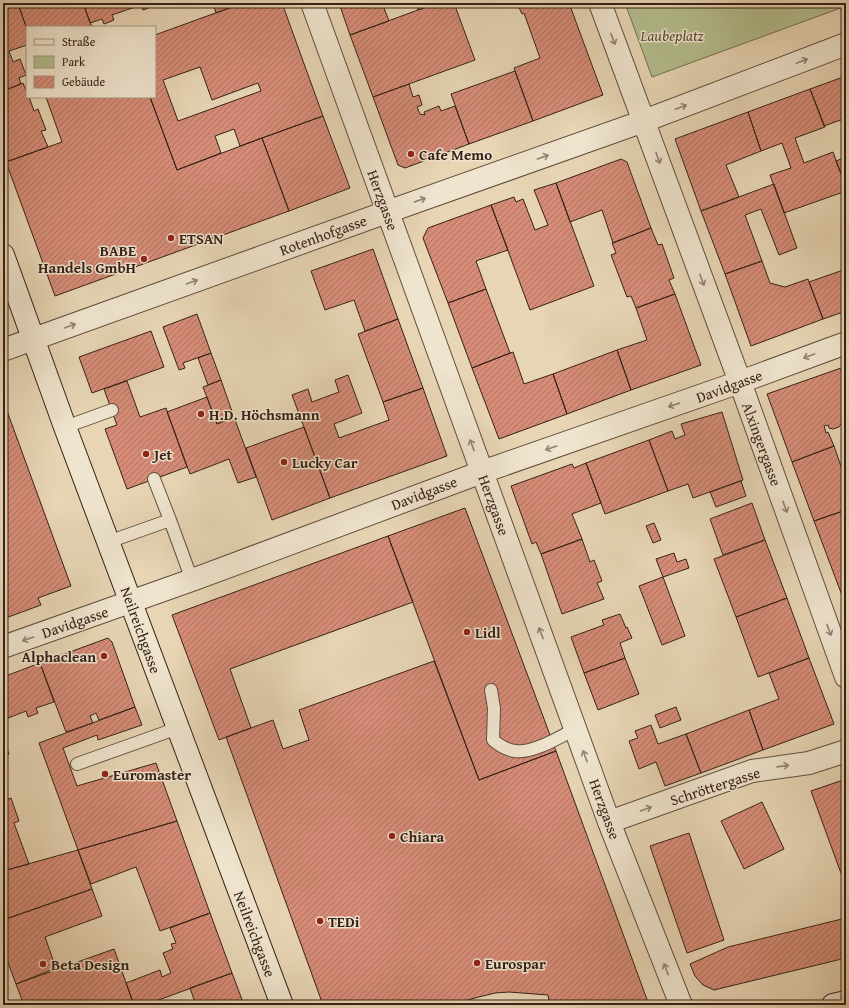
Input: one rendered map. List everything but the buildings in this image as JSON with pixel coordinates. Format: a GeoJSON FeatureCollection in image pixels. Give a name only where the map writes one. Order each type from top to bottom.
{"type":"FeatureCollection","features":[{"type":"Feature","properties":{"kind":"street","name":"Herzgasse"},"geometry":{"type":"LineString","coordinates":[[312,3],[609,822],[680,1005]]}},
{"type":"Feature","properties":{"kind":"street"},"geometry":{"type":"LineString","coordinates":[[600,3],[644,121],[846,44]]}},
{"type":"Feature","properties":{"kind":"street","name":"Rotenhofgasse"},"geometry":{"type":"LineString","coordinates":[[3,350],[644,121]]}},
{"type":"Feature","properties":{"kind":"street","name":"Alxingergasse"},"geometry":{"type":"LineString","coordinates":[[644,121],[846,677]]}},
{"type":"Feature","properties":{"kind":"street","name":"Neilreichgasse"},"geometry":{"type":"LineString","coordinates":[[3,255],[65,427],[282,1005]]}},
{"type":"Feature","properties":{"kind":"street","name":"Davidgasse"},"geometry":{"type":"LineString","coordinates":[[3,647],[131,603],[482,472],[740,382],[846,343]]}},
{"type":"Feature","properties":{"kind":"street","name":"Schröttergasse"},"geometry":{"type":"LineString","coordinates":[[609,822],[752,771],[809,763],[846,751]]}},
{"type":"Feature","properties":{"kind":"street"},"geometry":{"type":"LineString","coordinates":[[833,1005],[846,1002]]}},
{"type":"Feature","properties":{"kind":"lane"},"geometry":{"type":"LineString","coordinates":[[65,427],[112,410]]}},
{"type":"Feature","properties":{"kind":"lane"},"geometry":{"type":"LineString","coordinates":[[154,479],[192,580]]}},
{"type":"Feature","properties":{"kind":"lane"},"geometry":{"type":"LineString","coordinates":[[108,542],[170,520]]}},
{"type":"Feature","properties":{"kind":"lane"},"geometry":{"type":"LineString","coordinates":[[491,690],[494,708],[493,740],[502,747],[516,752],[537,748],[576,729]]}},
{"type":"Feature","properties":{"kind":"lane"},"geometry":{"type":"LineString","coordinates":[[77,764],[178,728]]}},
{"type":"Feature","properties":{"kind":"green space","name":"Laubeplatz"},"geometry":{"type":"Polygon","coordinates":[[[625,3],[846,3],[846,6],[652,77],[625,3]]]}},
{"type":"Feature","properties":{"kind":"place","name":"Cafe Memo"},"geometry":{"type":"Point","coordinates":[411,154]}},
{"type":"Feature","properties":{"kind":"place","name":"ETSAN"},"geometry":{"type":"Point","coordinates":[171,238]}},
{"type":"Feature","properties":{"kind":"place","name":"BABE Handels GmbH"},"geometry":{"type":"Point","coordinates":[144,259]}},
{"type":"Feature","properties":{"kind":"place","name":"H.D. Höchsmann"},"geometry":{"type":"Point","coordinates":[201,414]}},
{"type":"Feature","properties":{"kind":"place","name":"Jet"},"geometry":{"type":"Point","coordinates":[146,454]}},
{"type":"Feature","properties":{"kind":"place","name":"Lucky Car"},"geometry":{"type":"Point","coordinates":[284,462]}},
{"type":"Feature","properties":{"kind":"place","name":"Lidl"},"geometry":{"type":"Point","coordinates":[467,632]}},
{"type":"Feature","properties":{"kind":"place","name":"Alphaclean"},"geometry":{"type":"Point","coordinates":[104,656]}},
{"type":"Feature","properties":{"kind":"place","name":"Euromaster"},"geometry":{"type":"Point","coordinates":[105,774]}},
{"type":"Feature","properties":{"kind":"place","name":"Chiara"},"geometry":{"type":"Point","coordinates":[392,836]}},
{"type":"Feature","properties":{"kind":"place","name":"TEDi"},"geometry":{"type":"Point","coordinates":[320,921]}},
{"type":"Feature","properties":{"kind":"place","name":"Eurospar"},"geometry":{"type":"Point","coordinates":[477,963]}},
{"type":"Feature","properties":{"kind":"place","name":"Beta Design"},"geometry":{"type":"Point","coordinates":[43,964]}}]}
